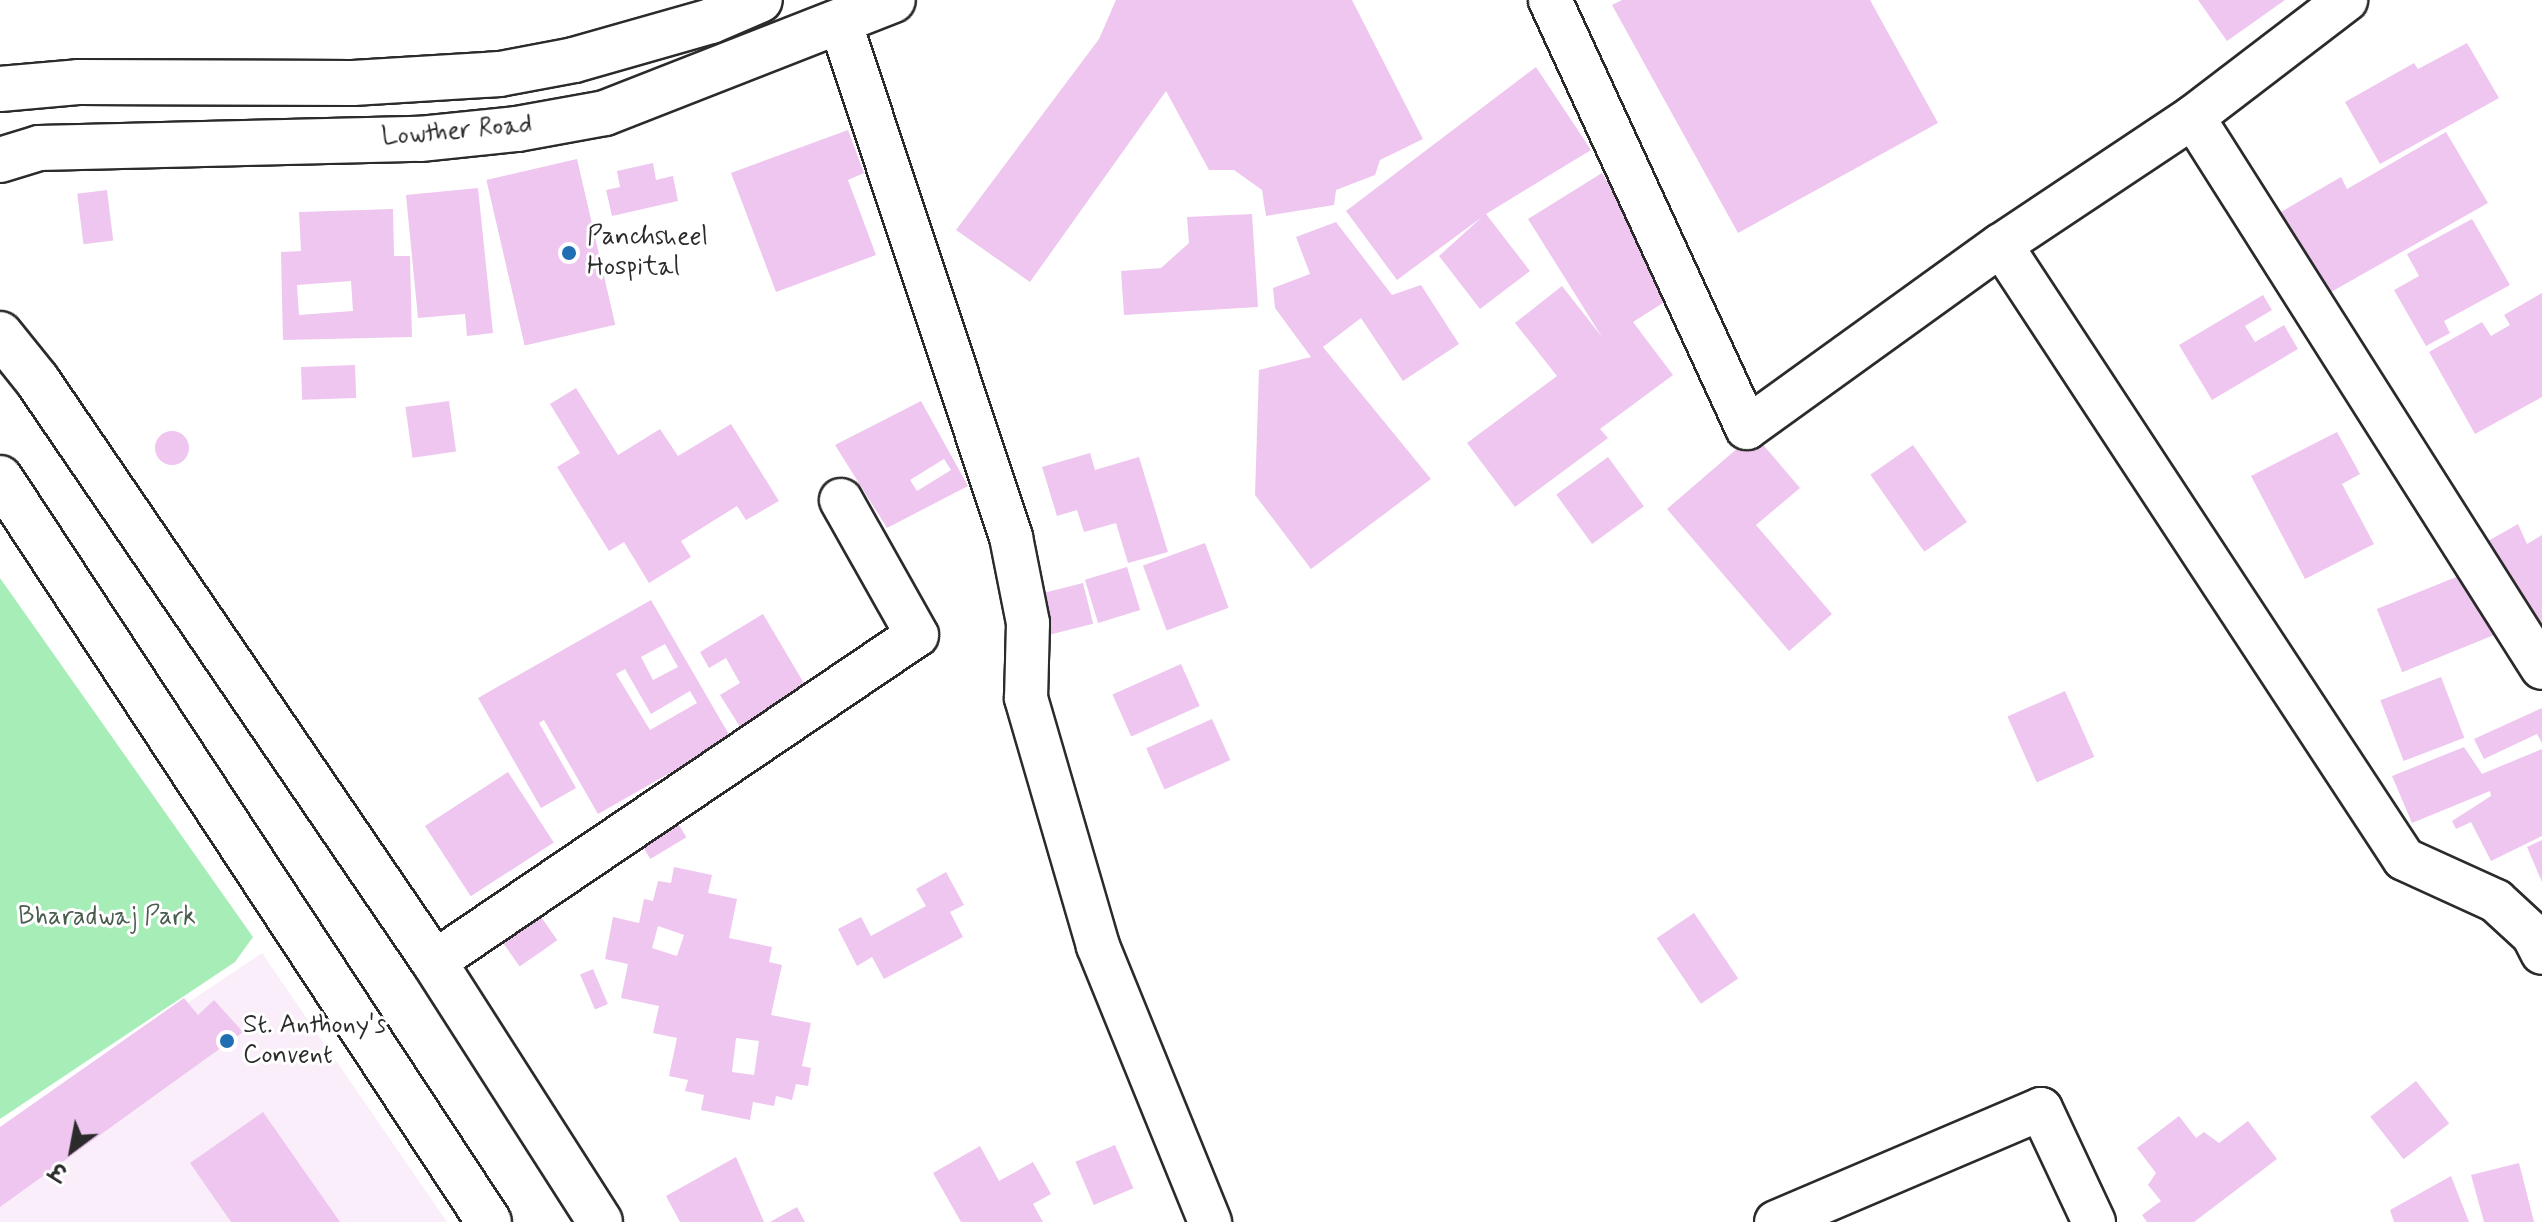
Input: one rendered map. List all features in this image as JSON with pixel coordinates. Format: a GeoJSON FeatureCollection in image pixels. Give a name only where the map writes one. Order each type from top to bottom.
{"type":"FeatureCollection","features":[{"type":"Feature","properties":{"kind":"street","name":"Lowther Road"},"geometry":{"type":"LineString","coordinates":[[0,89],[78,82],[353,83],[500,74],[574,60],[706,10],[760,0]]}},
{"type":"Feature","properties":{"kind":"street","name":"Lowther Road"},"geometry":{"type":"LineString","coordinates":[[0,160],[39,148],[420,139],[517,129],[605,113],[893,0]]}},
{"type":"Feature","properties":{"kind":"street"},"geometry":{"type":"LineString","coordinates":[[1550,0],[1747,428],[2001,245],[2193,117],[2346,0]]}},
{"type":"Feature","properties":{"kind":"street"},"geometry":{"type":"LineString","coordinates":[[840,22],[1011,537],[1028,623],[1026,698],[1098,946],[1210,1222]]}},
{"type":"Feature","properties":{"kind":"street"},"geometry":{"type":"LineString","coordinates":[[2193,117],[2542,668]]}},
{"type":"Feature","properties":{"kind":"street"},"geometry":{"type":"LineString","coordinates":[[2001,245],[2404,859],[2496,901],[2533,935],[2542,953]]}},
{"type":"Feature","properties":{"kind":"street"},"geometry":{"type":"LineString","coordinates":[[0,334],[37,380],[434,962],[600,1222]]}},
{"type":"Feature","properties":{"kind":"street"},"geometry":{"type":"LineString","coordinates":[[0,478],[489,1222]]}},
{"type":"Feature","properties":{"kind":"street"},"geometry":{"type":"LineString","coordinates":[[434,962],[917,635],[841,500]]}},
{"type":"Feature","properties":{"kind":"street"},"geometry":{"type":"LineString","coordinates":[[1776,1222],[2041,1109],[2094,1222]]}},
{"type":"Feature","properties":{"kind":"shaded area","name":"St. Anthony's Convent"},"geometry":{"type":"Polygon","coordinates":[[[262,953],[447,1222],[0,1222],[0,1128],[262,953]]]}},
{"type":"Feature","properties":{"kind":"green space","name":"Bharadwaj Park"},"geometry":{"type":"Polygon","coordinates":[[[0,578],[253,937],[235,962],[0,1119],[0,578]]]}},
{"type":"Feature","properties":{"kind":"building"},"geometry":{"type":"Polygon","coordinates":[[[1116,0],[1352,0],[1423,139],[1380,160],[1375,175],[1336,190],[1334,205],[1266,216],[1262,190],[1234,170],[1209,170],[1166,91],[1030,282],[956,230],[1099,39],[1116,0]]]}},
{"type":"Feature","properties":{"kind":"building"},"geometry":{"type":"Polygon","coordinates":[[[1622,0],[1870,0],[1938,123],[1738,233],[1612,5],[1622,0]]]}},
{"type":"Feature","properties":{"kind":"building"},"geometry":{"type":"Polygon","coordinates":[[[2198,0],[2285,0],[2227,41],[2198,0]]]}},
{"type":"Feature","properties":{"kind":"building"},"geometry":{"type":"Polygon","coordinates":[[[2467,43],[2499,98],[2380,164],[2345,102],[2414,63],[2418,69],[2467,43]]]}},
{"type":"Feature","properties":{"kind":"building"},"geometry":{"type":"Polygon","coordinates":[[[1536,67],[1591,150],[1486,214],[1530,271],[1480,309],[1439,256],[1482,217],[1397,280],[1346,211],[1536,67]]]}},
{"type":"Feature","properties":{"kind":"building"},"geometry":{"type":"Polygon","coordinates":[[[848,130],[864,173],[848,180],[876,255],[776,292],[731,173],[848,130]]]}},
{"type":"Feature","properties":{"kind":"building"},"geometry":{"type":"Polygon","coordinates":[[[2446,132],[2488,203],[2317,300],[2269,219],[2341,177],[2347,189],[2446,132]]]}},
{"type":"Feature","properties":{"kind":"building"},"geometry":{"type":"Polygon","coordinates":[[[577,159],[615,325],[525,346],[486,180],[577,159]]]}},
{"type":"Feature","properties":{"kind":"building"},"geometry":{"type":"Polygon","coordinates":[[[653,163],[656,180],[673,176],[678,201],[612,216],[606,190],[620,187],[617,171],[653,163]]]}},
{"type":"Feature","properties":{"kind":"building"},"geometry":{"type":"Polygon","coordinates":[[[1602,173],[1677,294],[1633,322],[1673,375],[1600,429],[1608,438],[1515,507],[1467,443],[1557,376],[1515,323],[1562,286],[1602,337],[1528,219],[1602,173]]]}},
{"type":"Feature","properties":{"kind":"building"},"geometry":{"type":"Polygon","coordinates":[[[478,188],[493,333],[467,336],[465,314],[418,318],[406,195],[478,188]]]}},
{"type":"Feature","properties":{"kind":"building"},"geometry":{"type":"Polygon","coordinates":[[[107,190],[113,241],[83,244],[77,194],[107,190]]]}},
{"type":"Feature","properties":{"kind":"building"},"geometry":{"type":"Polygon","coordinates":[[[393,209],[394,256],[410,256],[412,337],[283,340],[281,252],[301,251],[299,212],[393,209]],[[351,281],[297,285],[299,315],[353,311],[351,281]]]}},
{"type":"Feature","properties":{"kind":"building"},"geometry":{"type":"Polygon","coordinates":[[[1252,214],[1258,307],[1124,315],[1121,271],[1161,268],[1189,243],[1187,217],[1252,214]]]}},
{"type":"Feature","properties":{"kind":"building"},"geometry":{"type":"Polygon","coordinates":[[[2472,219],[2510,285],[2444,321],[2450,333],[2426,346],[2394,290],[2419,276],[2407,254],[2472,219]]]}},
{"type":"Feature","properties":{"kind":"building"},"geometry":{"type":"Polygon","coordinates":[[[1336,222],[1392,295],[1421,285],[1459,344],[1403,381],[1361,318],[1323,347],[1431,479],[1311,569],[1255,495],[1259,370],[1311,357],[1275,308],[1273,288],[1310,274],[1296,237],[1336,222]]]}},
{"type":"Feature","properties":{"kind":"building"},"geometry":{"type":"Polygon","coordinates":[[[2542,293],[2542,397],[2475,434],[2429,352],[2482,322],[2491,336],[2510,325],[2504,315],[2542,293]]]}},
{"type":"Feature","properties":{"kind":"building"},"geometry":{"type":"Polygon","coordinates":[[[2263,295],[2272,310],[2245,326],[2255,342],[2284,325],[2298,349],[2212,400],[2179,345],[2263,295]]]}},
{"type":"Feature","properties":{"kind":"building"},"geometry":{"type":"Polygon","coordinates":[[[355,365],[356,398],[302,400],[301,367],[355,365]]]}},
{"type":"Feature","properties":{"kind":"building"},"geometry":{"type":"Polygon","coordinates":[[[576,388],[618,455],[660,429],[678,456],[731,424],[779,501],[746,520],[737,506],[681,541],[691,557],[649,583],[624,542],[609,551],[557,467],[580,453],[550,404],[576,388]]]}},
{"type":"Feature","properties":{"kind":"building"},"geometry":{"type":"Polygon","coordinates":[[[449,401],[456,452],[413,458],[405,407],[449,401]]]}},
{"type":"Feature","properties":{"kind":"building"},"geometry":{"type":"Polygon","coordinates":[[[921,401],[968,486],[887,528],[835,445],[921,401]],[[944,459],[910,480],[917,491],[951,470],[944,459]]]}},
{"type":"Feature","properties":{"kind":"building"},"geometry":{"type":"Polygon","coordinates":[[[172,431],[184,436],[189,448],[184,460],[172,465],[160,460],[155,448],[160,436],[172,431]]]}},
{"type":"Feature","properties":{"kind":"building"},"geometry":{"type":"Polygon","coordinates":[[[2337,432],[2360,474],[2342,484],[2374,544],[2305,579],[2251,476],[2337,432]]]}},
{"type":"Feature","properties":{"kind":"building"},"geometry":{"type":"Polygon","coordinates":[[[1754,434],[1800,488],[1756,525],[1832,614],[1789,651],[1667,509],[1754,434]]]}},
{"type":"Feature","properties":{"kind":"building"},"geometry":{"type":"Polygon","coordinates":[[[1913,445],[1967,522],[1924,552],[1870,475],[1913,445]]]}},
{"type":"Feature","properties":{"kind":"building"},"geometry":{"type":"Polygon","coordinates":[[[1090,453],[1095,470],[1139,457],[1168,552],[1128,563],[1116,523],[1084,532],[1077,510],[1057,516],[1042,467],[1090,453]]]}},
{"type":"Feature","properties":{"kind":"building"},"geometry":{"type":"Polygon","coordinates":[[[1608,457],[1644,506],[1592,544],[1556,495],[1608,457]]]}},
{"type":"Feature","properties":{"kind":"building"},"geometry":{"type":"Polygon","coordinates":[[[2518,524],[2527,544],[2542,535],[2542,650],[2481,545],[2518,524]]]}},
{"type":"Feature","properties":{"kind":"building"},"geometry":{"type":"Polygon","coordinates":[[[1205,543],[1229,608],[1167,630],[1143,566],[1205,543]]]}},
{"type":"Feature","properties":{"kind":"building"},"geometry":{"type":"Polygon","coordinates":[[[1127,567],[1140,610],[1098,623],[1085,580],[1127,567]]]}},
{"type":"Feature","properties":{"kind":"building"},"geometry":{"type":"Polygon","coordinates":[[[2476,569],[2501,632],[2402,672],[2377,609],[2476,569]]]}},
{"type":"Feature","properties":{"kind":"building"},"geometry":{"type":"Polygon","coordinates":[[[1083,583],[1093,624],[1049,635],[1039,594],[1083,583]]]}},
{"type":"Feature","properties":{"kind":"building"},"geometry":{"type":"Polygon","coordinates":[[[651,600],[731,738],[598,814],[544,720],[539,723],[576,788],[541,808],[478,698],[651,600]],[[665,644],[641,657],[653,680],[678,667],[665,644]],[[625,669],[616,674],[650,730],[697,703],[690,691],[651,714],[625,669]]]}},
{"type":"Feature","properties":{"kind":"building"},"geometry":{"type":"Polygon","coordinates":[[[763,614],[808,690],[742,730],[720,695],[740,683],[726,658],[709,668],[700,652],[763,614]]]}},
{"type":"Feature","properties":{"kind":"building"},"geometry":{"type":"Polygon","coordinates":[[[1181,664],[1200,706],[1131,737],[1112,695],[1181,664]]]}},
{"type":"Feature","properties":{"kind":"building"},"geometry":{"type":"Polygon","coordinates":[[[2441,677],[2464,738],[2404,761],[2380,700],[2441,677]]]}},
{"type":"Feature","properties":{"kind":"building"},"geometry":{"type":"Polygon","coordinates":[[[2065,691],[2094,757],[2037,782],[2007,717],[2065,691]]]}},
{"type":"Feature","properties":{"kind":"building"},"geometry":{"type":"Polygon","coordinates":[[[2542,708],[2542,743],[2537,734],[2484,759],[2474,739],[2542,708]]]}},
{"type":"Feature","properties":{"kind":"building"},"geometry":{"type":"Polygon","coordinates":[[[1212,719],[1230,760],[1165,789],[1146,748],[1212,719]]]}},
{"type":"Feature","properties":{"kind":"building"},"geometry":{"type":"Polygon","coordinates":[[[2464,747],[2482,774],[2542,749],[2542,836],[2491,861],[2471,822],[2456,829],[2452,821],[2491,796],[2490,791],[2412,823],[2392,776],[2464,747]]]}},
{"type":"Feature","properties":{"kind":"building"},"geometry":{"type":"Polygon","coordinates":[[[508,772],[554,842],[471,896],[425,826],[508,772]]]}},
{"type":"Feature","properties":{"kind":"building"},"geometry":{"type":"Polygon","coordinates":[[[673,815],[686,837],[650,859],[637,837],[673,815]]]}},
{"type":"Feature","properties":{"kind":"building"},"geometry":{"type":"Polygon","coordinates":[[[2542,840],[2542,882],[2527,847],[2542,840]]]}},
{"type":"Feature","properties":{"kind":"building"},"geometry":{"type":"Polygon","coordinates":[[[674,867],[712,875],[708,893],[737,899],[729,938],[772,947],[769,962],[782,965],[771,1015],[811,1023],[802,1066],[811,1068],[808,1086],[796,1084],[792,1100],[776,1096],[774,1106],[753,1102],[750,1120],[701,1110],[704,1095],[685,1091],[688,1080],[669,1076],[677,1038],[653,1033],[659,1006],[621,998],[628,964],[605,959],[613,917],[639,923],[644,899],[653,901],[658,881],[671,883],[674,867]],[[658,926],[652,948],[677,956],[684,935],[658,926]],[[736,1038],[732,1072],[754,1075],[759,1041],[736,1038]]]}},
{"type":"Feature","properties":{"kind":"building"},"geometry":{"type":"Polygon","coordinates":[[[946,872],[964,905],[950,912],[963,937],[884,979],[872,957],[857,966],[838,929],[861,917],[871,936],[926,906],[916,889],[946,872]]]}},
{"type":"Feature","properties":{"kind":"building"},"geometry":{"type":"Polygon","coordinates":[[[1694,913],[1738,978],[1701,1004],[1657,938],[1694,913]]]}},
{"type":"Feature","properties":{"kind":"building"},"geometry":{"type":"Polygon","coordinates":[[[539,914],[557,940],[520,967],[501,940],[539,914]]]}},
{"type":"Feature","properties":{"kind":"building"},"geometry":{"type":"Polygon","coordinates":[[[593,969],[608,1004],[595,1009],[580,974],[593,969]]]}},
{"type":"Feature","properties":{"kind":"building"},"geometry":{"type":"Polygon","coordinates":[[[184,998],[198,1015],[214,1000],[243,1032],[0,1207],[0,1127],[184,998]]]}},
{"type":"Feature","properties":{"kind":"building"},"geometry":{"type":"Polygon","coordinates":[[[2416,1081],[2449,1124],[2404,1159],[2370,1117],[2416,1081]]]}},
{"type":"Feature","properties":{"kind":"building"},"geometry":{"type":"Polygon","coordinates":[[[263,1112],[340,1222],[231,1222],[190,1163],[263,1112]]]}},
{"type":"Feature","properties":{"kind":"building"},"geometry":{"type":"Polygon","coordinates":[[[2179,1116],[2196,1138],[2204,1132],[2219,1143],[2248,1121],[2277,1159],[2194,1222],[2147,1222],[2142,1215],[2161,1201],[2148,1185],[2156,1173],[2137,1148],[2179,1116]]]}},
{"type":"Feature","properties":{"kind":"building"},"geometry":{"type":"Polygon","coordinates":[[[1115,1145],[1133,1188],[1094,1205],[1075,1162],[1115,1145]]]}},
{"type":"Feature","properties":{"kind":"building"},"geometry":{"type":"Polygon","coordinates":[[[980,1146],[999,1181],[1033,1162],[1051,1194],[1033,1204],[1043,1222],[961,1222],[933,1173],[980,1146]]]}},
{"type":"Feature","properties":{"kind":"building"},"geometry":{"type":"Polygon","coordinates":[[[736,1157],[764,1222],[680,1222],[666,1196],[736,1157]]]}},
{"type":"Feature","properties":{"kind":"building"},"geometry":{"type":"Polygon","coordinates":[[[2519,1163],[2534,1222],[2484,1222],[2471,1175],[2519,1163]]]}},
{"type":"Feature","properties":{"kind":"building"},"geometry":{"type":"Polygon","coordinates":[[[2451,1176],[2469,1222],[2394,1222],[2390,1210],[2451,1176]]]}},
{"type":"Feature","properties":{"kind":"building"},"geometry":{"type":"Polygon","coordinates":[[[797,1207],[805,1222],[770,1222],[797,1207]]]}},
{"type":"Feature","properties":{"kind":"place","name":"Panchsheel Hospital"},"geometry":{"type":"Point","coordinates":[569,253]}},
{"type":"Feature","properties":{"kind":"place","name":"St. Anthony's Convent"},"geometry":{"type":"Point","coordinates":[227,1041]}}]}
